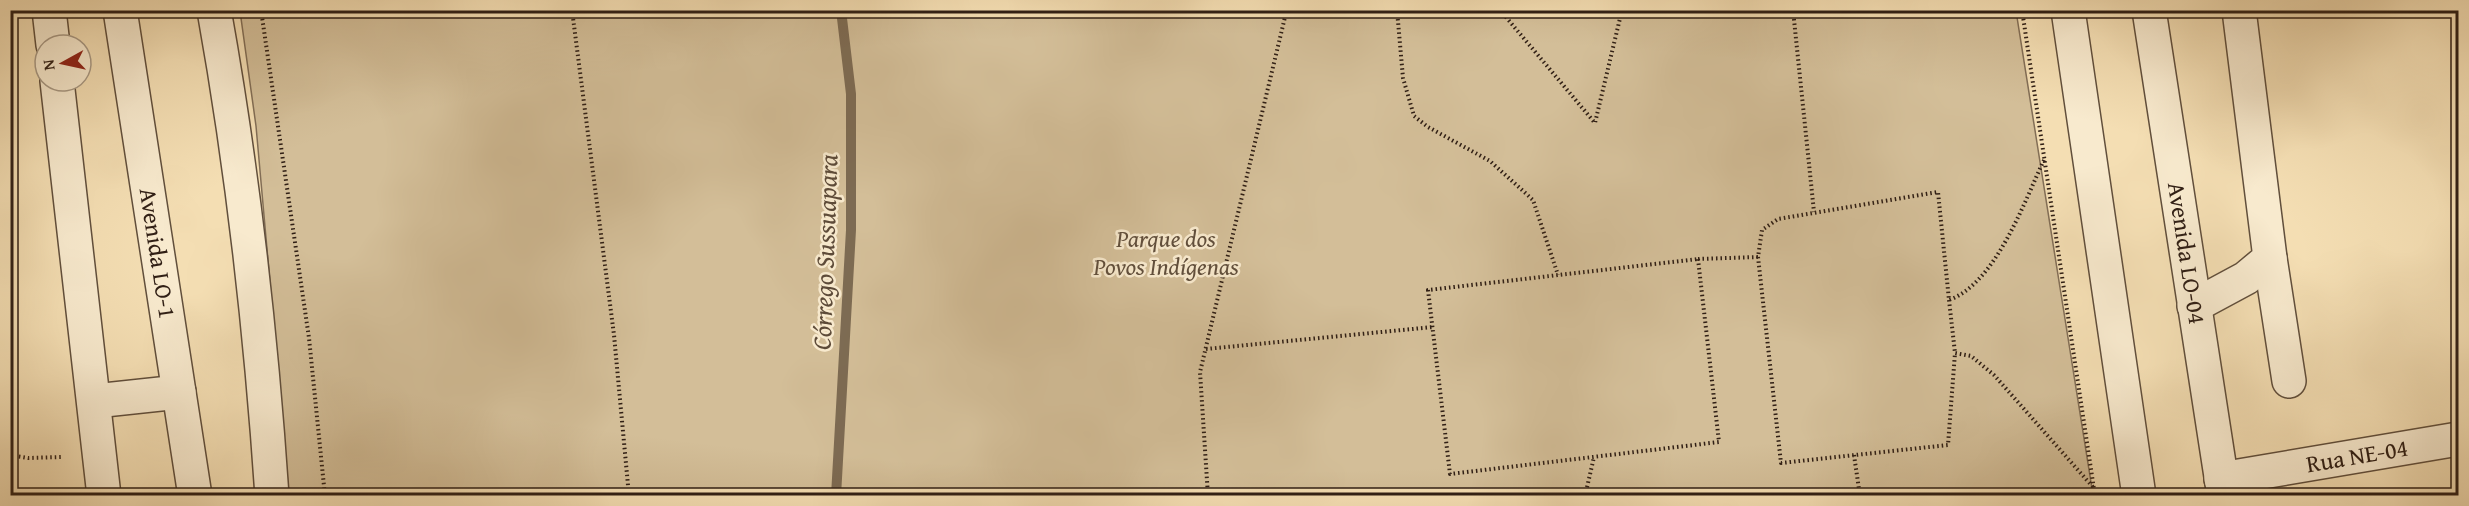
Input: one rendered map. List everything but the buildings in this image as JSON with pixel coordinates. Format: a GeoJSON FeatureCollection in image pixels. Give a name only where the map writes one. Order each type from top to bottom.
{"type":"FeatureCollection","features":[{"type":"Feature","properties":{"kind":"street"},"geometry":{"type":"LineString","coordinates":[[49,10],[52,33]]}},
{"type":"Feature","properties":{"kind":"street","name":"Avenida LO-1"},"geometry":{"type":"LineString","coordinates":[[120,10],[195,495]]}},
{"type":"Feature","properties":{"kind":"street"},"geometry":{"type":"LineString","coordinates":[[214,10],[232,111],[257,317],[272,495]]}},
{"type":"Feature","properties":{"kind":"street"},"geometry":{"type":"LineString","coordinates":[[2068,10],[2139,495]]}},
{"type":"Feature","properties":{"kind":"street","name":"Avenida LO-04"},"geometry":{"type":"LineString","coordinates":[[2150,10],[2222,487]]}},
{"type":"Feature","properties":{"kind":"street"},"geometry":{"type":"LineString","coordinates":[[2239,10],[2270,258],[2289,381]]}},
{"type":"Feature","properties":{"kind":"street"},"geometry":{"type":"LineString","coordinates":[[58,93],[104,495]]}},
{"type":"Feature","properties":{"kind":"street"},"geometry":{"type":"LineString","coordinates":[[2194,306],[2246,278],[2270,258]]}},
{"type":"Feature","properties":{"kind":"street"},"geometry":{"type":"LineString","coordinates":[[95,401],[179,392]]}},
{"type":"Feature","properties":{"kind":"street","name":"Rua NE-04"},"geometry":{"type":"LineString","coordinates":[[2222,487],[2458,439]]}},
{"type":"Feature","properties":{"kind":"path"},"geometry":{"type":"LineString","coordinates":[[261,10],[309,338],[325,495]]}},
{"type":"Feature","properties":{"kind":"path"},"geometry":{"type":"LineString","coordinates":[[572,10],[614,335],[629,495]]}},
{"type":"Feature","properties":{"kind":"path"},"geometry":{"type":"LineString","coordinates":[[1208,495],[1200,372],[1285,17],[1283,10]]}},
{"type":"Feature","properties":{"kind":"path"},"geometry":{"type":"LineString","coordinates":[[1355,15],[1395,10],[1403,78],[1414,116],[1428,127],[1490,161],[1533,200],[1558,275]]}},
{"type":"Feature","properties":{"kind":"path"},"geometry":{"type":"LineString","coordinates":[[1500,10],[1595,123],[1622,10]]}},
{"type":"Feature","properties":{"kind":"path"},"geometry":{"type":"LineString","coordinates":[[1793,10],[1814,212]]}},
{"type":"Feature","properties":{"kind":"path"},"geometry":{"type":"LineString","coordinates":[[2022,10],[2093,495]]}},
{"type":"Feature","properties":{"kind":"path"},"geometry":{"type":"LineString","coordinates":[[1949,300],[1964,295],[1987,269],[2011,229],[2044,160]]}},
{"type":"Feature","properties":{"kind":"path"},"geometry":{"type":"LineString","coordinates":[[1938,192],[1955,353],[1948,445],[1781,464],[1758,257],[1760,235],[1768,224],[1778,219],[1814,212],[1938,192]]}},
{"type":"Feature","properties":{"kind":"path"},"geometry":{"type":"LineString","coordinates":[[1698,259],[1719,442],[1450,474],[1428,291],[1698,259],[1758,257]]}},
{"type":"Feature","properties":{"kind":"path"},"geometry":{"type":"LineString","coordinates":[[1206,349],[1433,327]]}},
{"type":"Feature","properties":{"kind":"path"},"geometry":{"type":"LineString","coordinates":[[1955,353],[1971,356],[1994,375],[2093,487]]}},
{"type":"Feature","properties":{"kind":"path"},"geometry":{"type":"LineString","coordinates":[[10,455],[28,458],[100,456]]}},
{"type":"Feature","properties":{"kind":"path"},"geometry":{"type":"LineString","coordinates":[[1854,455],[1860,495]]}},
{"type":"Feature","properties":{"kind":"path"},"geometry":{"type":"LineString","coordinates":[[1585,495],[1594,457]]}},
{"type":"Feature","properties":{"kind":"green space","name":"Parque dos Povos Indígenas"},"geometry":{"type":"Polygon","coordinates":[[[240,11],[2016,11],[2093,495],[289,495],[256,126],[240,11]]]}},
{"type":"Feature","properties":{"kind":"waterway","name":"Córrego Sussuapara"},"geometry":{"type":"LineString","coordinates":[[836,496],[851,230],[851,94],[841,10]]}}]}
